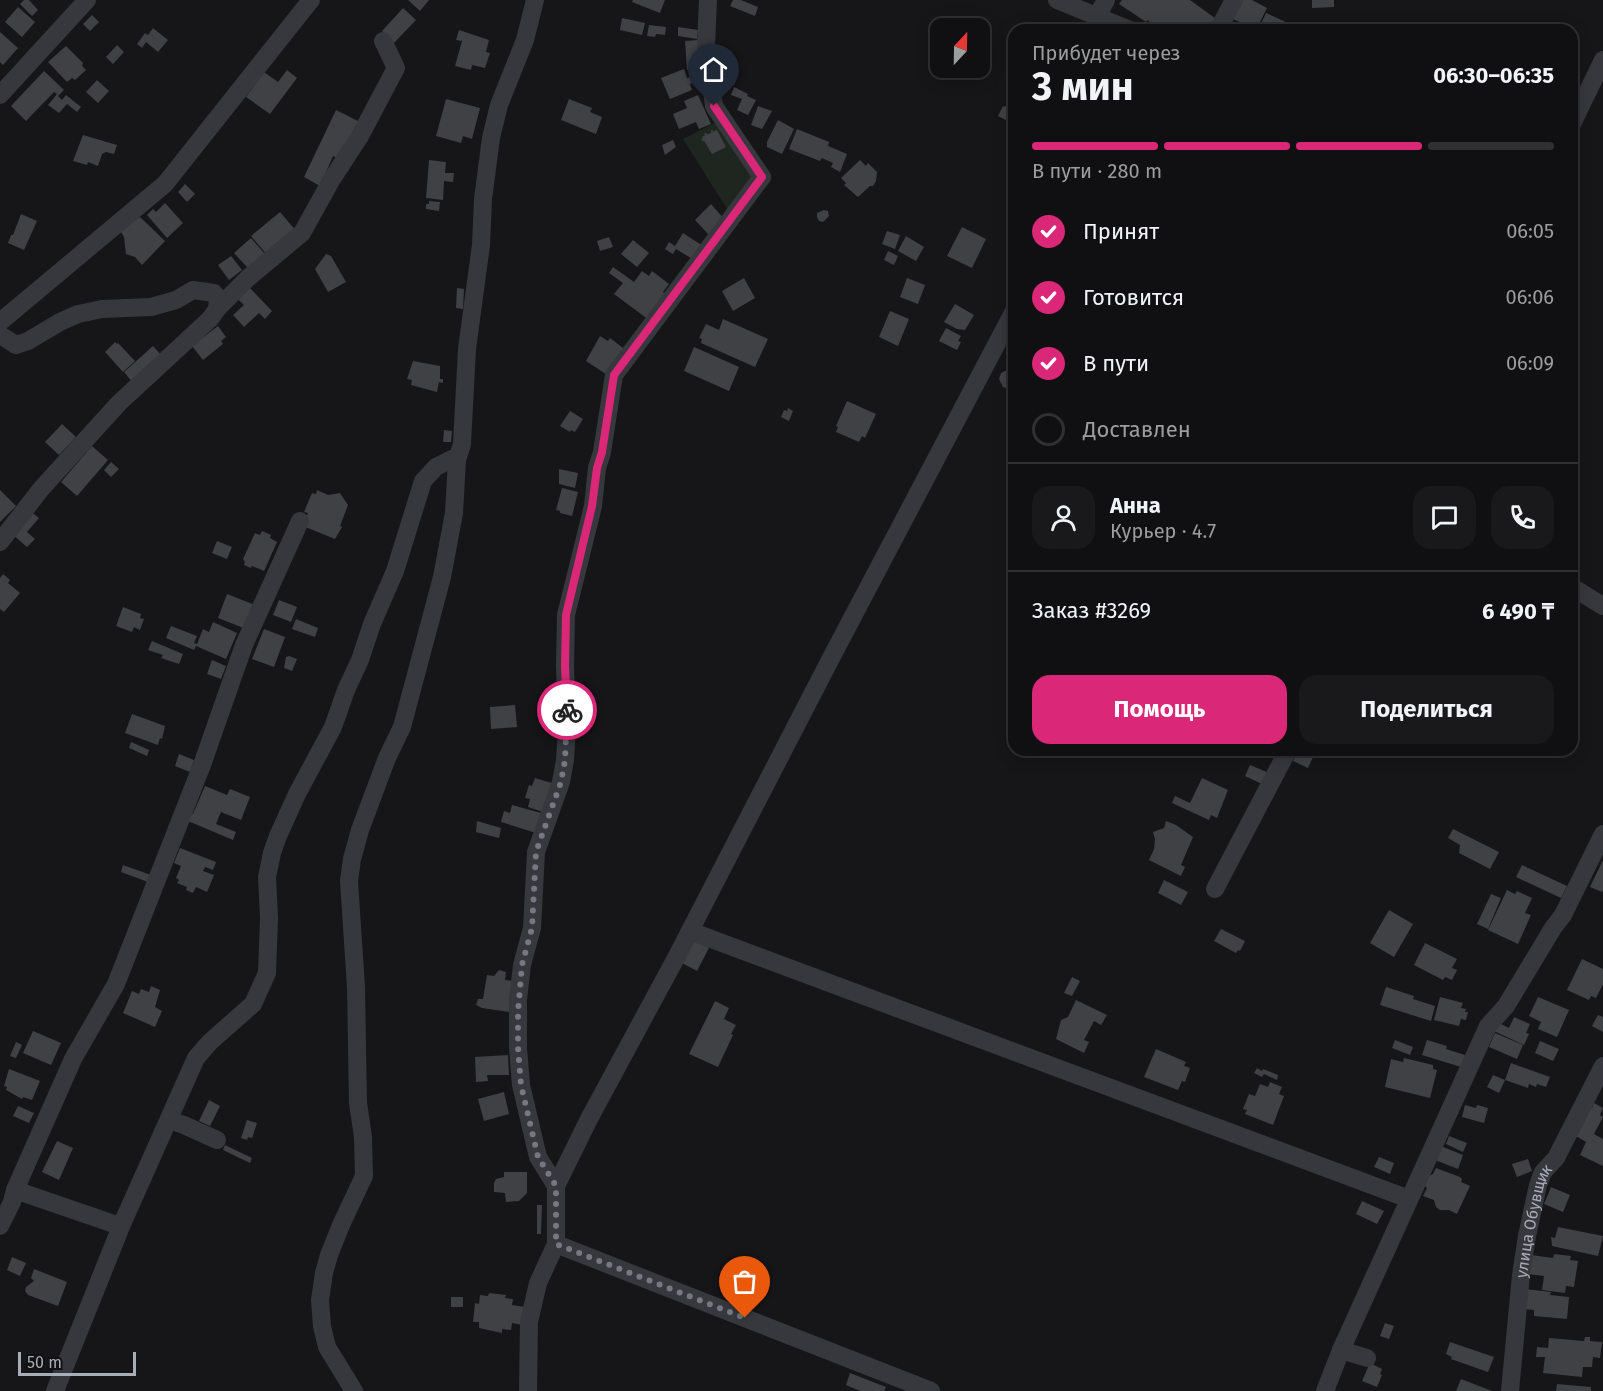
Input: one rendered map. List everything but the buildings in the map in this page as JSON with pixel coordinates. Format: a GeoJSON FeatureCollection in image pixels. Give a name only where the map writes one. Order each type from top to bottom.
{"type":"FeatureCollection","features":[{"type":"Feature","properties":{"kind":"street"},"geometry":{"type":"LineString","coordinates":[[0,95],[87,0]]}},
{"type":"Feature","properties":{"kind":"street"},"geometry":{"type":"LineString","coordinates":[[0,322],[165,184],[311,0]]}},
{"type":"Feature","properties":{"kind":"street"},"geometry":{"type":"LineString","coordinates":[[354,1391],[327,1347],[322,1326],[320,1300],[329,1255],[364,1176],[363,1137],[358,1103],[356,987],[349,881],[352,859],[382,768],[402,727],[442,577],[454,513],[457,460],[462,444],[467,349],[481,244],[483,199],[491,138],[500,105],[525,40],[535,0]]}},
{"type":"Feature","properties":{"kind":"street"},"geometry":{"type":"LineString","coordinates":[[556,1186],[538,1157],[521,1085],[518,999],[522,965],[532,928],[536,852],[561,782],[565,760],[566,615],[592,506],[614,375],[762,177],[714,106],[706,46],[708,0]]}},
{"type":"Feature","properties":{"kind":"street"},"geometry":{"type":"LineString","coordinates":[[1057,0],[1101,8],[1122,24]]}},
{"type":"Feature","properties":{"kind":"street"},"geometry":{"type":"LineString","coordinates":[[1221,24],[1234,0]]}},
{"type":"Feature","properties":{"kind":"street"},"geometry":{"type":"LineString","coordinates":[[0,542],[41,489],[119,403],[210,319],[239,287],[302,233],[332,179],[360,136],[396,68],[383,41]]}},
{"type":"Feature","properties":{"kind":"street"},"geometry":{"type":"LineString","coordinates":[[1578,112],[1603,60]]}},
{"type":"Feature","properties":{"kind":"street"},"geometry":{"type":"LineString","coordinates":[[0,334],[16,345],[78,314],[102,309],[151,307],[176,300],[193,290],[208,291],[239,287]]}},
{"type":"Feature","properties":{"kind":"street"},"geometry":{"type":"LineString","coordinates":[[208,291],[219,298],[217,309]]}},
{"type":"Feature","properties":{"kind":"street"},"geometry":{"type":"LineString","coordinates":[[528,1391],[531,1305],[556,1244],[556,1186],[589,1119],[690,931],[1008,322]]}},
{"type":"Feature","properties":{"kind":"street"},"geometry":{"type":"LineString","coordinates":[[56,1391],[122,1224],[196,1059],[210,1042],[253,1004],[267,973],[269,918],[267,877],[278,836],[297,794],[333,727],[372,624],[395,572],[423,481],[436,467],[452,459],[457,460]]}},
{"type":"Feature","properties":{"kind":"street"},"geometry":{"type":"LineString","coordinates":[[0,1226],[73,1059],[116,984],[202,765],[244,645],[300,521]]}},
{"type":"Feature","properties":{"kind":"street"},"geometry":{"type":"LineString","coordinates":[[1578,590],[1603,606]]}},
{"type":"Feature","properties":{"kind":"street"},"geometry":{"type":"LineString","coordinates":[[1215,889],[1285,756]]}},
{"type":"Feature","properties":{"kind":"street"},"geometry":{"type":"LineString","coordinates":[[1325,1391],[1341,1350],[1488,1026],[1506,1006],[1563,915],[1603,834]]}},
{"type":"Feature","properties":{"kind":"street"},"geometry":{"type":"LineString","coordinates":[[690,931],[1409,1199]]}},
{"type":"Feature","properties":{"kind":"street","name":"улица Обувщик"},"geometry":{"type":"LineString","coordinates":[[1510,1391],[1521,1275],[1538,1185],[1543,1172],[1556,1158],[1603,1066]]}},
{"type":"Feature","properties":{"kind":"street"},"geometry":{"type":"LineString","coordinates":[[169,1120],[218,1140]]}},
{"type":"Feature","properties":{"kind":"street"},"geometry":{"type":"LineString","coordinates":[[15,1190],[117,1225],[122,1224]]}},
{"type":"Feature","properties":{"kind":"street"},"geometry":{"type":"LineString","coordinates":[[556,1244],[931,1391]]}},
{"type":"Feature","properties":{"kind":"street"},"geometry":{"type":"LineString","coordinates":[[1341,1350],[1367,1358]]}},
{"type":"Feature","properties":{"kind":"shaded area"},"geometry":{"type":"Polygon","coordinates":[[[722,119],[761,177],[731,215],[683,139],[722,119]]]}},
{"type":"Feature","properties":{"kind":"way so far"},"geometry":{"type":"LineString","coordinates":[[567,710],[565,760],[561,782],[536,852],[532,928],[522,965],[518,1012],[521,1085],[538,1157],[556,1186],[558,1201],[556,1244],[745,1318]]}},
{"type":"Feature","properties":{"kind":"route"},"geometry":{"type":"LineString","coordinates":[[567,710],[566,615],[588,528],[614,375],[735,210],[762,177],[714,106]]}}]}
